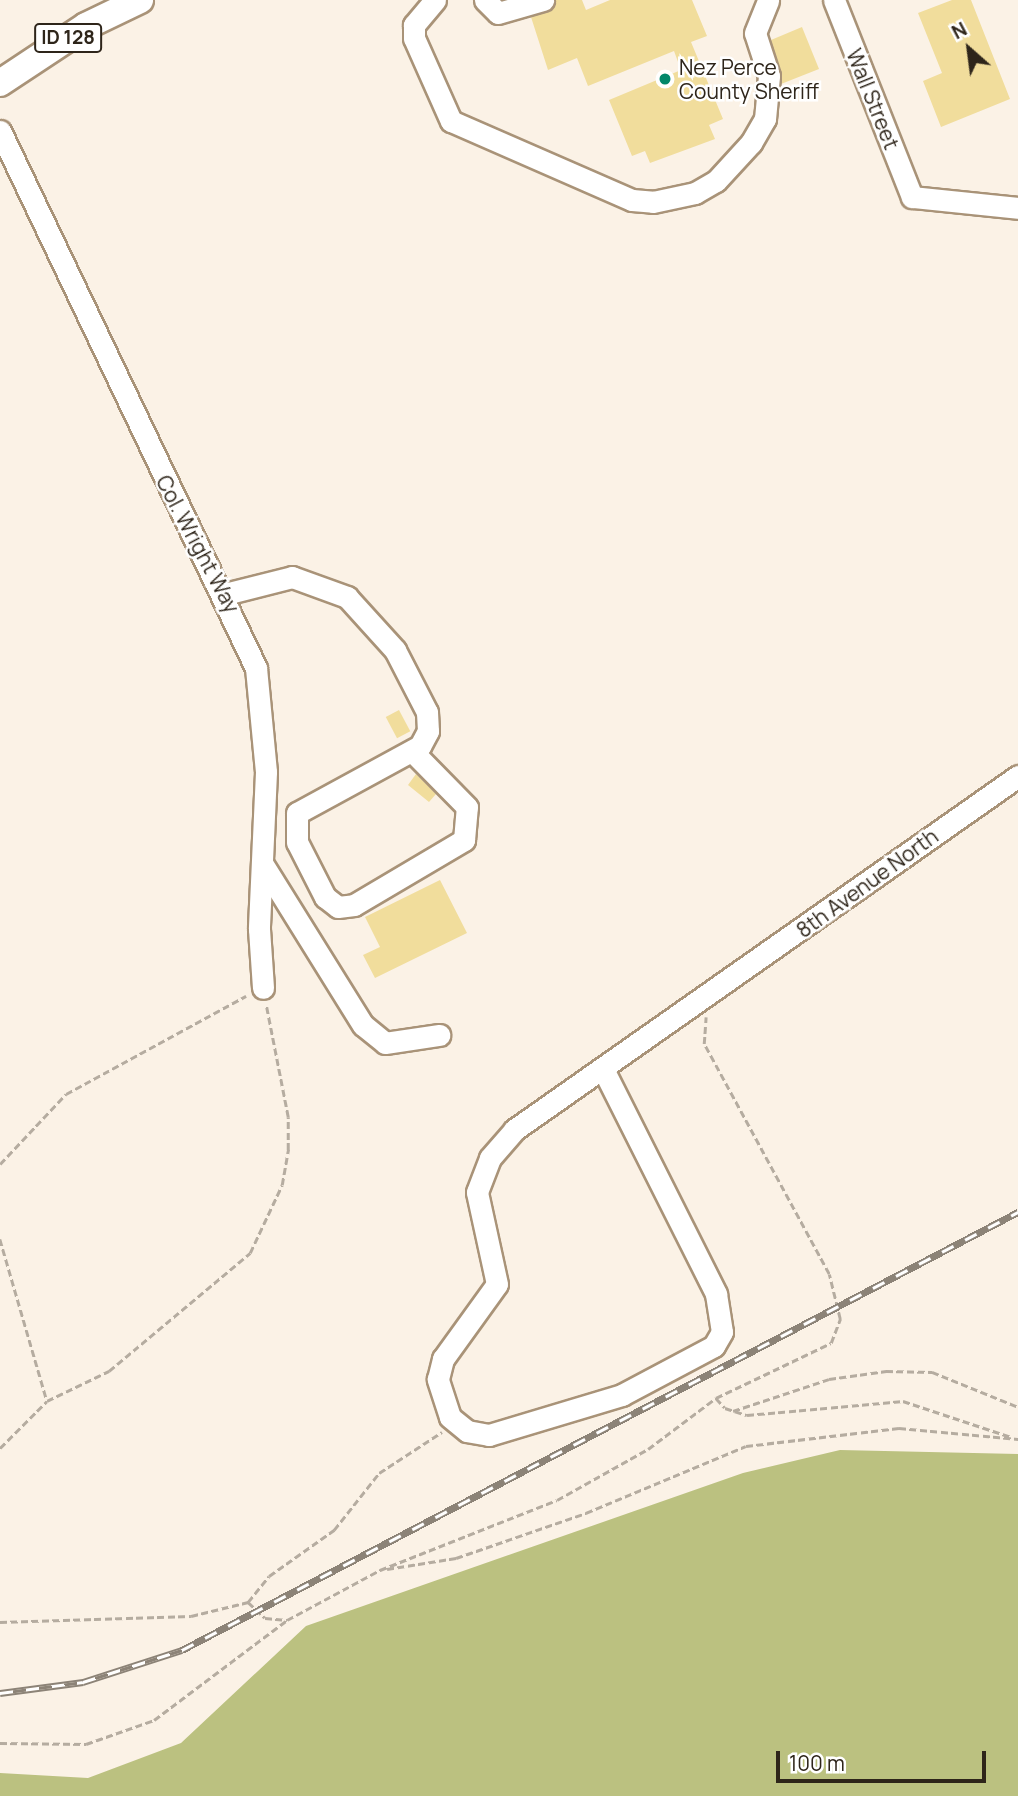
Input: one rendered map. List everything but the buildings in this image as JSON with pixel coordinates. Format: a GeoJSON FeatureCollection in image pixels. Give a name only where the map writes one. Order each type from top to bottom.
{"type":"FeatureCollection","features":[{"type":"Feature","properties":{"kind":"main road","name":"ID 128"},"geometry":{"type":"LineString","coordinates":[[0,83],[86,26],[140,0]]}},
{"type":"Feature","properties":{"kind":"street"},"geometry":{"type":"LineString","coordinates":[[435,0],[423,9],[414,38],[451,121],[632,200],[653,202],[695,193],[716,181],[751,143],[765,119],[769,76],[755,33],[768,0]]}},
{"type":"Feature","properties":{"kind":"street"},"geometry":{"type":"LineString","coordinates":[[485,0],[498,13],[543,0]]}},
{"type":"Feature","properties":{"kind":"street","name":"Wall Street"},"geometry":{"type":"LineString","coordinates":[[834,0],[912,197],[1018,208]]}},
{"type":"Feature","properties":{"kind":"street","name":"Col. Wright Way"},"geometry":{"type":"LineString","coordinates":[[0,131],[150,453],[225,594],[256,668],[265,710],[263,988]]}},
{"type":"Feature","properties":{"kind":"street"},"geometry":{"type":"LineString","coordinates":[[225,594],[292,577],[347,597],[395,649],[427,712],[428,731],[412,751],[297,813],[297,842],[325,897],[338,907],[354,905],[464,841],[467,807],[412,751]]}},
{"type":"Feature","properties":{"kind":"street","name":"8th Avenue North"},"geometry":{"type":"LineString","coordinates":[[457,1423],[442,1400],[438,1379],[443,1359],[496,1284],[477,1192],[490,1158],[514,1130],[717,993],[1018,776]]}},
{"type":"Feature","properties":{"kind":"street"},"geometry":{"type":"LineString","coordinates":[[262,863],[363,1025],[385,1043],[439,1035]]}},
{"type":"Feature","properties":{"kind":"street"},"geometry":{"type":"LineString","coordinates":[[457,1423],[489,1435],[622,1395],[714,1346],[722,1332],[716,1294],[604,1071]]}},
{"type":"Feature","properties":{"kind":"path"},"geometry":{"type":"LineString","coordinates":[[0,1164],[66,1094],[263,988],[288,1117],[282,1185],[268,1222],[250,1253],[218,1284],[108,1371],[47,1401],[0,1448]]}},
{"type":"Feature","properties":{"kind":"path"},"geometry":{"type":"LineString","coordinates":[[0,1743],[86,1744],[154,1720],[286,1620],[380,1570],[557,1500],[648,1449],[716,1398],[804,1361],[831,1343],[840,1320],[829,1274],[704,1044],[705,1019],[717,993]]}},
{"type":"Feature","properties":{"kind":"path"},"geometry":{"type":"LineString","coordinates":[[0,1239],[47,1401]]}},
{"type":"Feature","properties":{"kind":"path"},"geometry":{"type":"LineString","coordinates":[[733,1411],[829,1379],[886,1371],[932,1372],[1018,1407]]}},
{"type":"Feature","properties":{"kind":"path"},"geometry":{"type":"LineString","coordinates":[[716,1398],[733,1411],[747,1415],[903,1401],[1018,1439]]}},
{"type":"Feature","properties":{"kind":"path"},"geometry":{"type":"LineString","coordinates":[[0,1622],[191,1616],[248,1602],[269,1576],[334,1530],[379,1473],[457,1423]]}},
{"type":"Feature","properties":{"kind":"path"},"geometry":{"type":"LineString","coordinates":[[380,1570],[456,1558],[586,1513],[746,1446],[898,1428],[1018,1439]]}},
{"type":"Feature","properties":{"kind":"path"},"geometry":{"type":"LineString","coordinates":[[248,1602],[265,1618],[286,1620]]}},
{"type":"Feature","properties":{"kind":"shaded area"},"geometry":{"type":"Polygon","coordinates":[[[840,1450],[1018,1454],[1018,1796],[0,1796],[0,1773],[88,1778],[181,1743],[306,1626],[743,1473],[840,1450]]]}},
{"type":"Feature","properties":{"kind":"railway"},"geometry":{"type":"LineString","coordinates":[[0,1693],[83,1682],[182,1650],[1018,1212]]}},
{"type":"Feature","properties":{"kind":"place","name":"Nez Perce County Sheriff"},"geometry":{"type":"Point","coordinates":[665,79]}}]}
